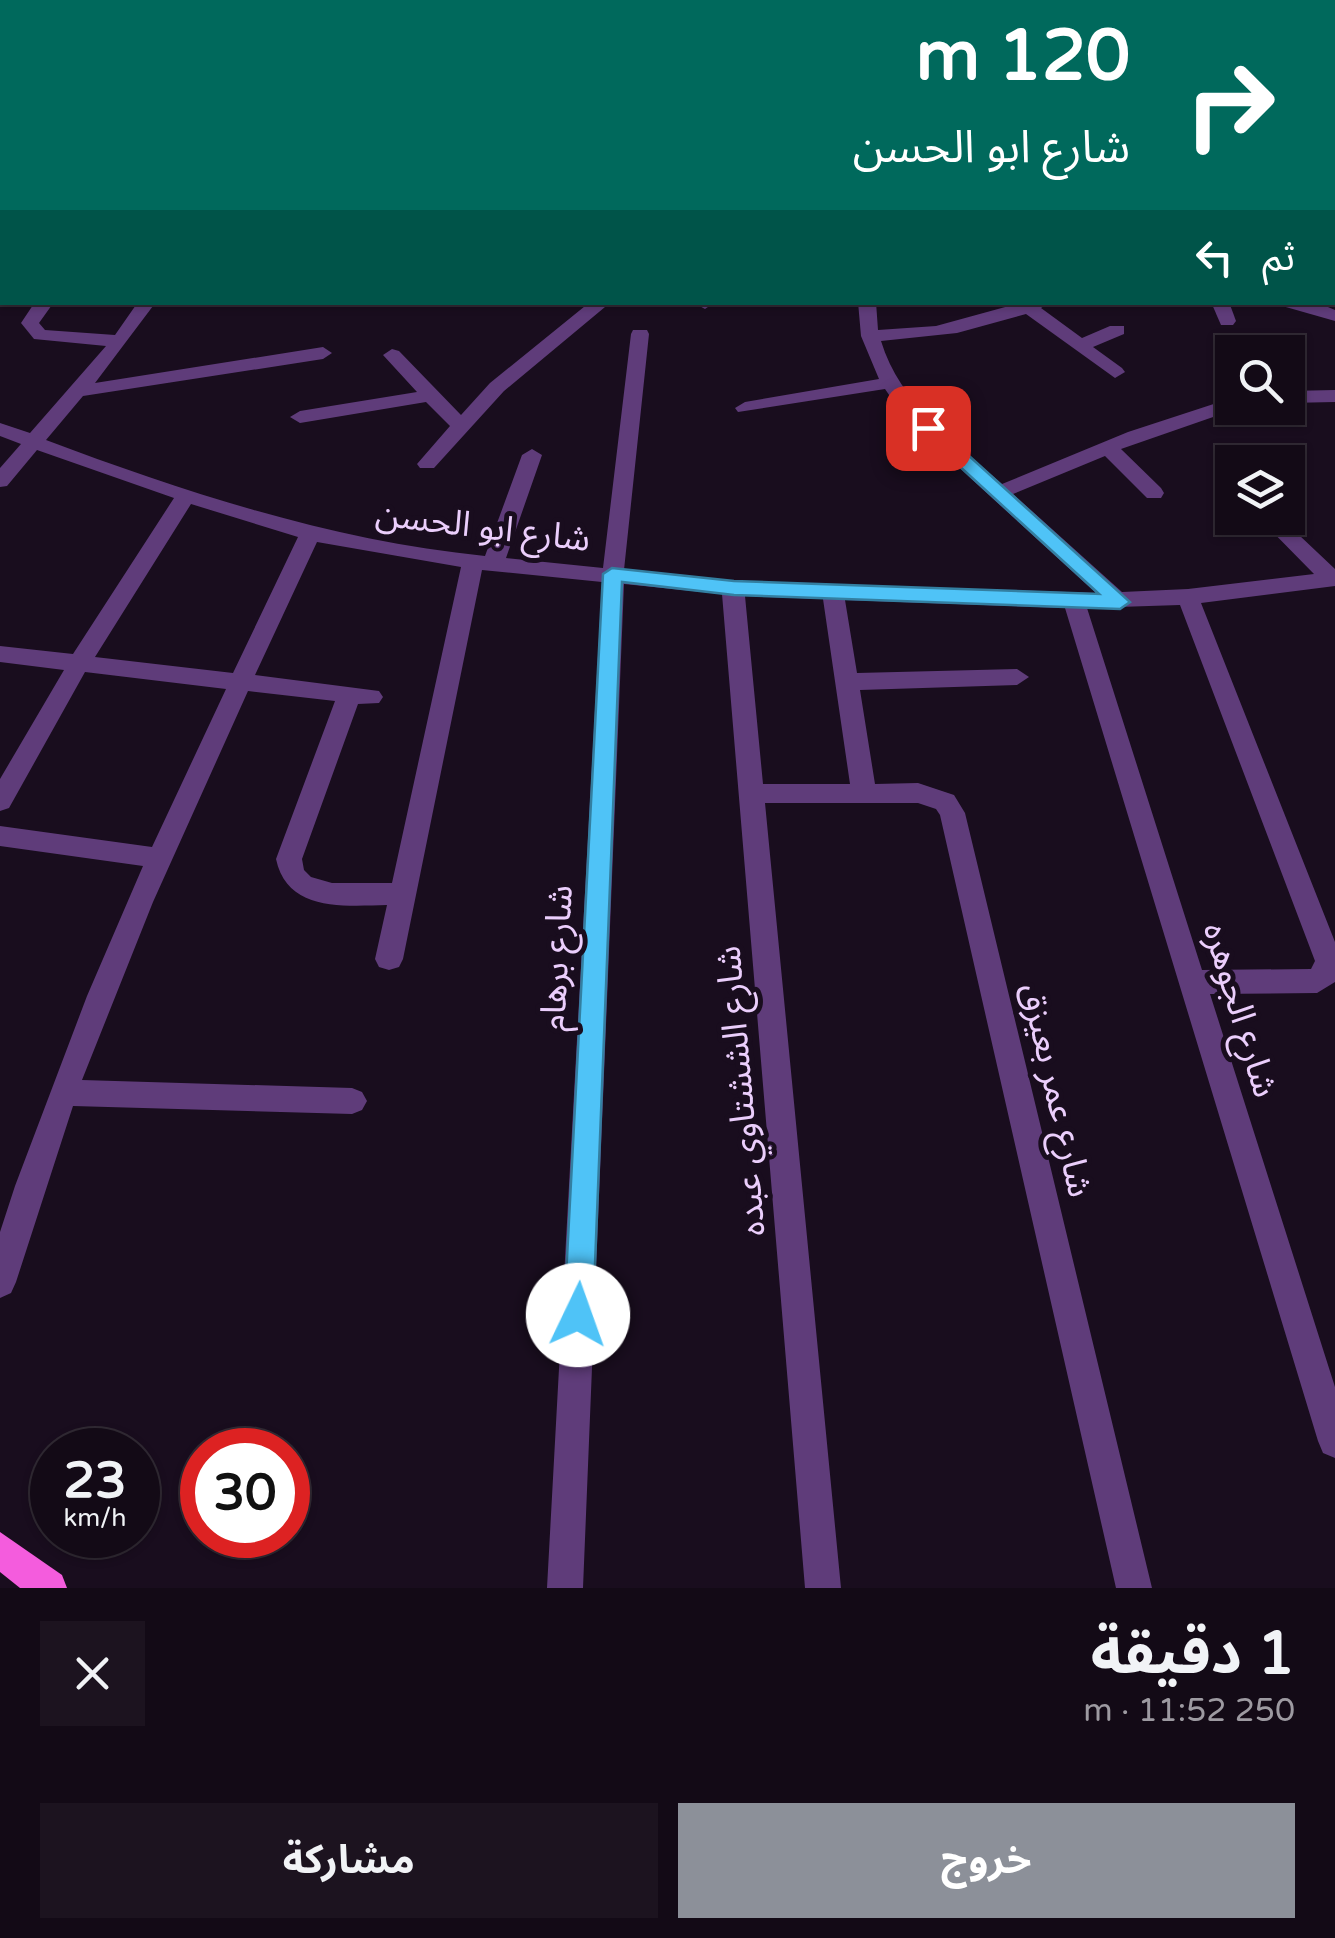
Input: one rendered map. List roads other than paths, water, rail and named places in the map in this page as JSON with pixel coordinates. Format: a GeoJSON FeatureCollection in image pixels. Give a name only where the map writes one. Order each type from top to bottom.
{"type":"FeatureCollection","features":[{"type":"Feature","properties":{"kind":"main road"},"geometry":{"type":"LineString","coordinates":[[0,1550],[49,1588]]}},
{"type":"Feature","properties":{"kind":"street"},"geometry":{"type":"LineString","coordinates":[[44,305],[30,323],[32,330],[120,342]]}},
{"type":"Feature","properties":{"kind":"street"},"geometry":{"type":"LineString","coordinates":[[0,482],[120,342],[145,305]]}},
{"type":"Feature","properties":{"kind":"street"},"geometry":{"type":"LineString","coordinates":[[427,464],[497,387],[598,305]]}},
{"type":"Feature","properties":{"kind":"street"},"geometry":{"type":"LineString","coordinates":[[867,305],[870,336],[888,383],[912,414],[1120,602]]}},
{"type":"Feature","properties":{"kind":"street"},"geometry":{"type":"LineString","coordinates":[[870,336],[943,332],[1035,305],[1115,372]]}},
{"type":"Feature","properties":{"kind":"street"},"geometry":{"type":"LineString","coordinates":[[1295,305],[1331,311]]}},
{"type":"Feature","properties":{"kind":"street"},"geometry":{"type":"LineString","coordinates":[[1080,346],[1118,330]]}},
{"type":"Feature","properties":{"kind":"street","name":"شارع برهام"},"geometry":{"type":"LineString","coordinates":[[566,1588],[612,574],[640,334]]}},
{"type":"Feature","properties":{"kind":"street"},"geometry":{"type":"LineString","coordinates":[[78,391],[323,353]]}},
{"type":"Feature","properties":{"kind":"street"},"geometry":{"type":"LineString","coordinates":[[392,356],[460,425]]}},
{"type":"Feature","properties":{"kind":"street"},"geometry":{"type":"LineString","coordinates":[[746,408],[888,383]]}},
{"type":"Feature","properties":{"kind":"street"},"geometry":{"type":"LineString","coordinates":[[300,416],[430,395]]}},
{"type":"Feature","properties":{"kind":"street"},"geometry":{"type":"LineString","coordinates":[[1305,396],[1335,396]]}},
{"type":"Feature","properties":{"kind":"street"},"geometry":{"type":"LineString","coordinates":[[998,493],[1106,447],[1215,410]]}},
{"type":"Feature","properties":{"kind":"street","name":"شارع ابو الحسن"},"geometry":{"type":"LineString","coordinates":[[0,429],[186,496],[310,534],[398,552],[483,563],[734,588],[1074,602],[1188,597],[1334,579]]}},
{"type":"Feature","properties":{"kind":"street"},"geometry":{"type":"LineString","coordinates":[[1106,447],[1154,493]]}},
{"type":"Feature","properties":{"kind":"street"},"geometry":{"type":"LineString","coordinates":[[389,958],[401,894],[483,563],[532,455]]}},
{"type":"Feature","properties":{"kind":"street"},"geometry":{"type":"LineString","coordinates":[[0,801],[79,663],[186,496]]}},
{"type":"Feature","properties":{"kind":"street"},"geometry":{"type":"LineString","coordinates":[[0,1282],[21,1208],[159,858],[310,534]]}},
{"type":"Feature","properties":{"kind":"street"},"geometry":{"type":"LineString","coordinates":[[1287,535],[1334,579]]}},
{"type":"Feature","properties":{"kind":"street","name":"شارع الششتاوي عبده"},"geometry":{"type":"LineString","coordinates":[[734,588],[822,1588]]}},
{"type":"Feature","properties":{"kind":"street"},"geometry":{"type":"LineString","coordinates":[[832,592],[864,793]]}},
{"type":"Feature","properties":{"kind":"street"},"geometry":{"type":"LineString","coordinates":[[1188,597],[1328,961],[1326,973],[1316,981],[1192,982]]}},
{"type":"Feature","properties":{"kind":"street","name":"شارع الجوهره"},"geometry":{"type":"LineString","coordinates":[[1074,602],[1335,1440]]}},
{"type":"Feature","properties":{"kind":"street"},"geometry":{"type":"LineString","coordinates":[[0,654],[360,696],[289,859],[289,873],[298,885],[313,892],[401,894]]}},
{"type":"Feature","properties":{"kind":"street"},"geometry":{"type":"LineString","coordinates":[[847,682],[1017,677]]}},
{"type":"Feature","properties":{"kind":"street","name":"شارع عمر بعيزق"},"geometry":{"type":"LineString","coordinates":[[752,794],[933,795],[945,802],[952,813],[1134,1588]]}},
{"type":"Feature","properties":{"kind":"street"},"geometry":{"type":"LineString","coordinates":[[0,836],[159,858]]}},
{"type":"Feature","properties":{"kind":"street"},"geometry":{"type":"LineString","coordinates":[[65,1092],[352,1101]]}}]}
